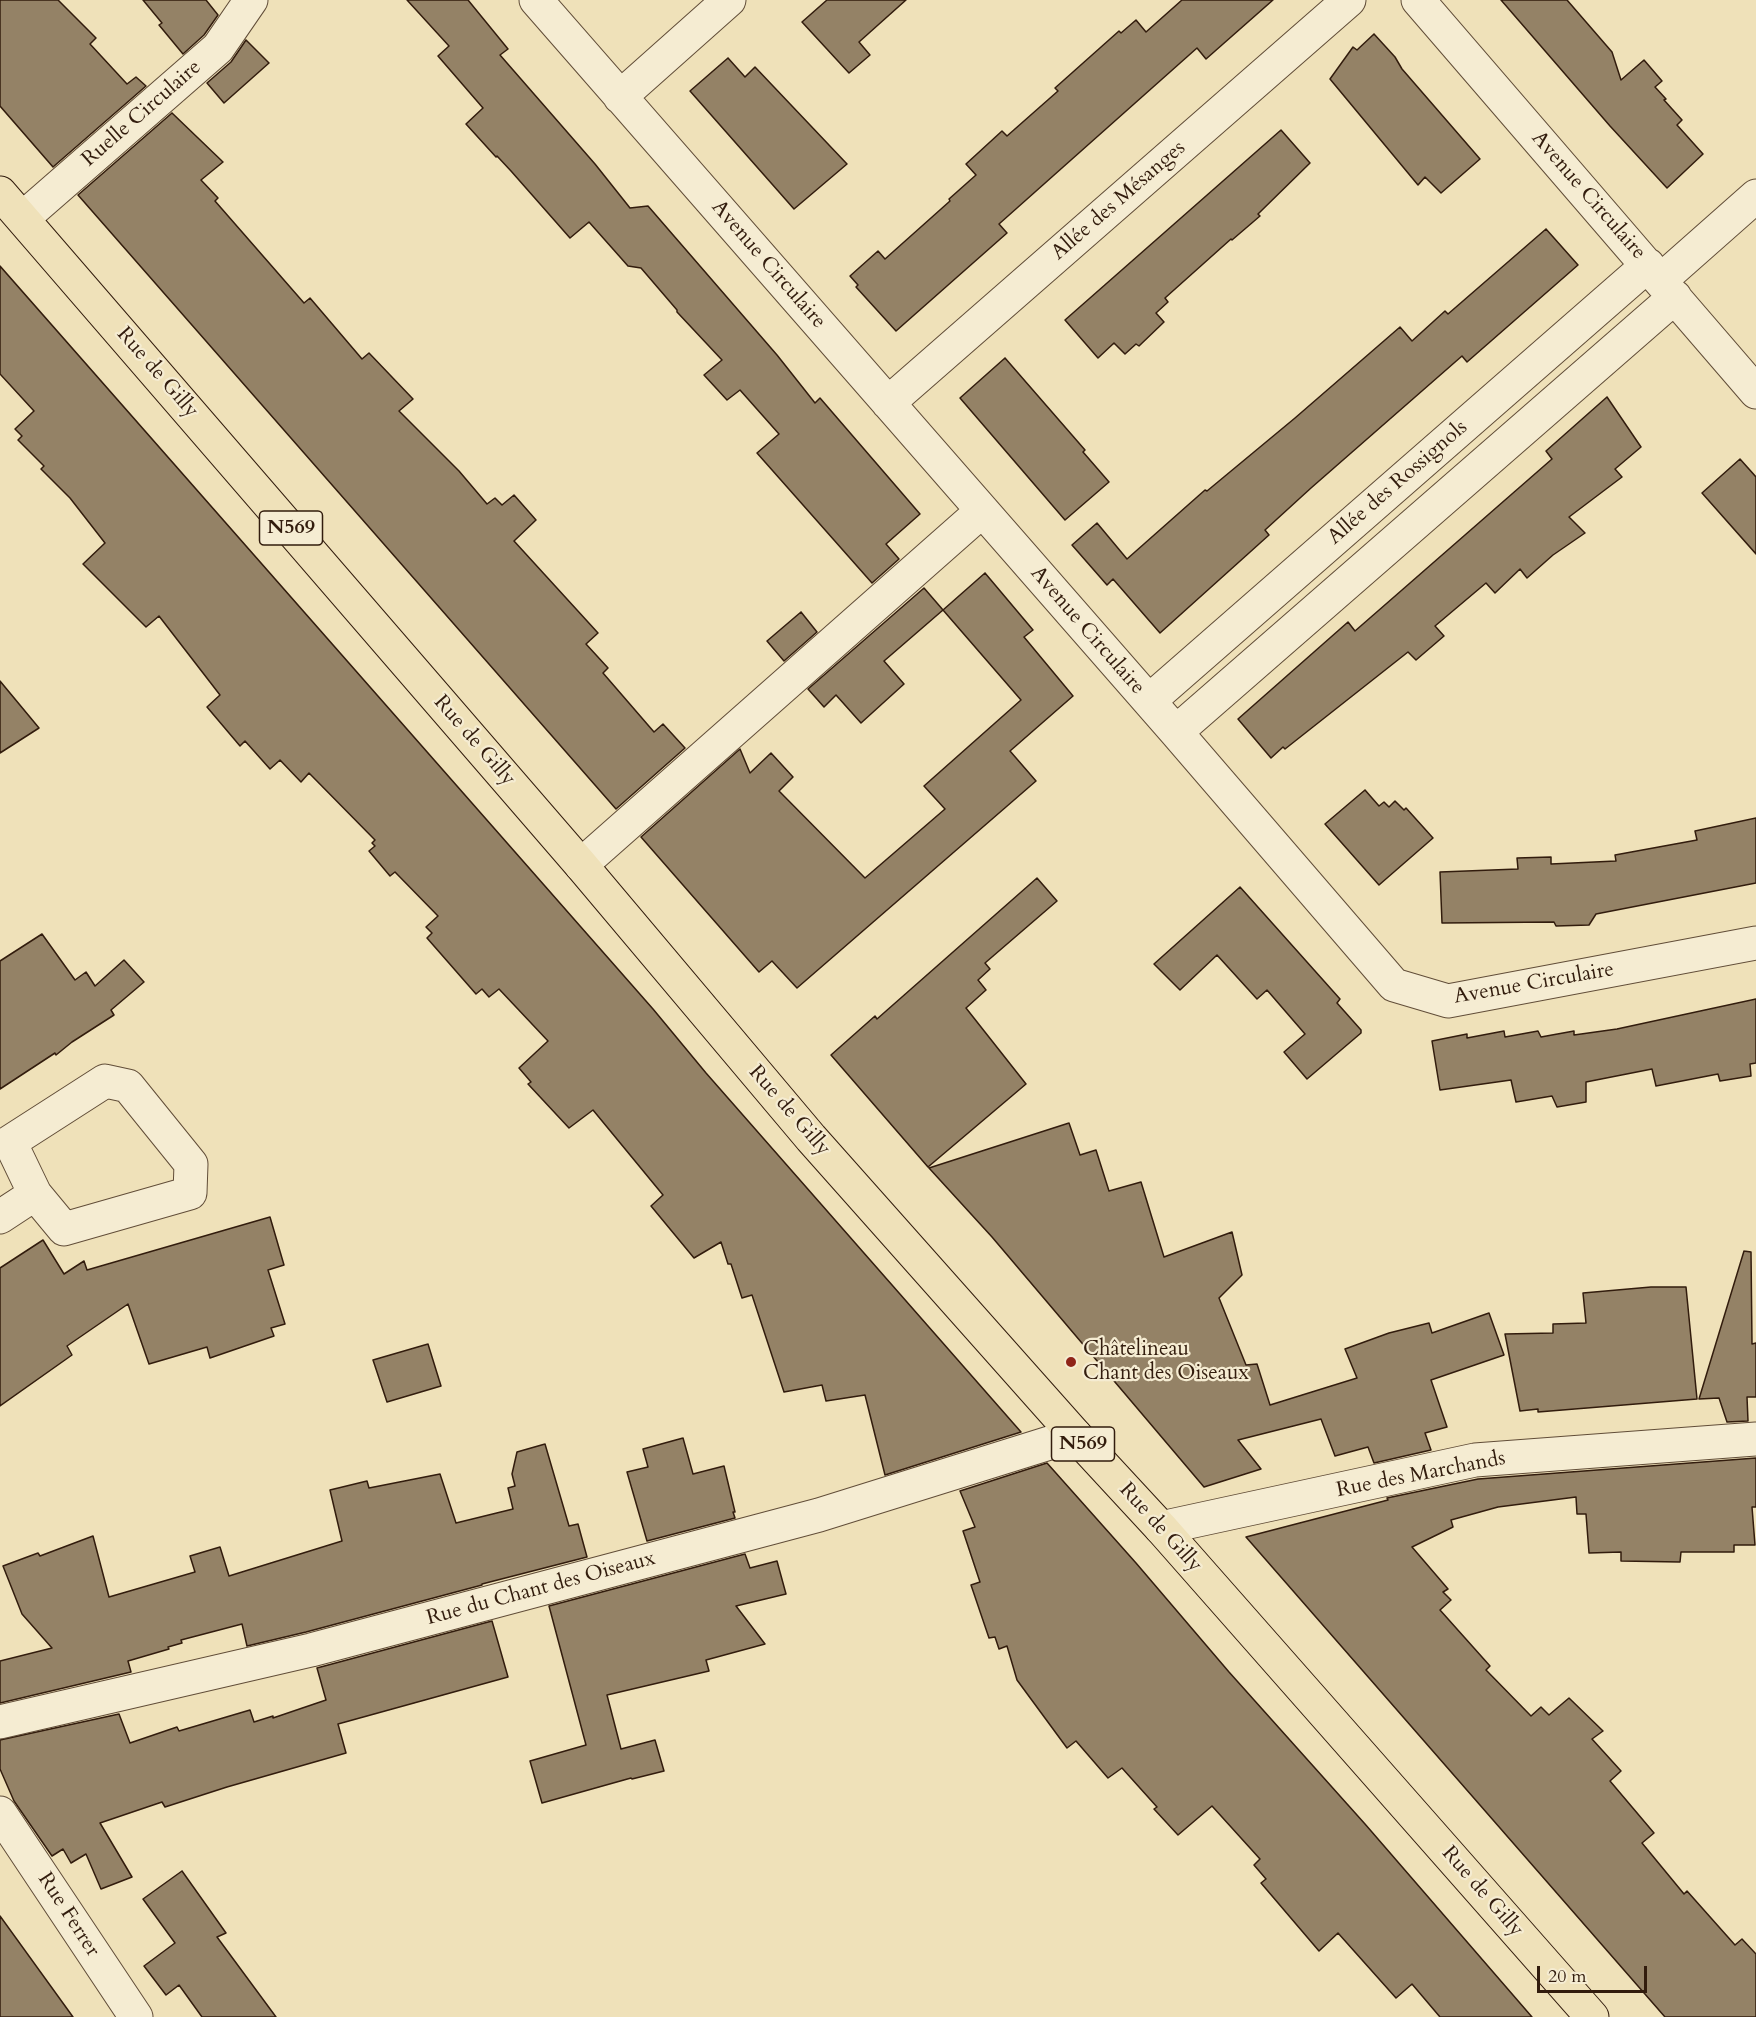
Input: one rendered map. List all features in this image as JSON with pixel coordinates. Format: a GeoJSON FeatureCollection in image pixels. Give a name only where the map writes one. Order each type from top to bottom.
{"type":"FeatureCollection","features":[{"type":"Feature","properties":{"kind":"main road","name":"Rue de Gilly"},"geometry":{"type":"LineString","coordinates":[[0,193],[581,865],[819,1146],[1161,1528],[1592,2017]]}},
{"type":"Feature","properties":{"kind":"street","name":"Ruelle Circulaire"},"geometry":{"type":"LineString","coordinates":[[23,218],[218,48],[251,0]]}},
{"type":"Feature","properties":{"kind":"street","name":"Avenue Circulaire"},"geometry":{"type":"LineString","coordinates":[[536,0],[1394,985],[1448,1001],[1756,943]]}},
{"type":"Feature","properties":{"kind":"street"},"geometry":{"type":"LineString","coordinates":[[620,97],[729,0]]}},
{"type":"Feature","properties":{"kind":"street","name":"Allée des Mésanges"},"geometry":{"type":"LineString","coordinates":[[888,403],[1349,0]]}},
{"type":"Feature","properties":{"kind":"street","name":"Avenue Circulaire"},"geometry":{"type":"LineString","coordinates":[[1418,0],[1756,392]]}},
{"type":"Feature","properties":{"kind":"street","name":"Allée des Rossignols"},"geometry":{"type":"LineString","coordinates":[[1176,732],[1756,196]]}},
{"type":"Feature","properties":{"kind":"street","name":"Allée des Rossignols"},"geometry":{"type":"LineString","coordinates":[[1149,701],[1662,281]]}},
{"type":"Feature","properties":{"kind":"street"},"geometry":{"type":"LineString","coordinates":[[581,865],[982,511]]}},
{"type":"Feature","properties":{"kind":"street"},"geometry":{"type":"LineString","coordinates":[[105,1081],[128,1086],[191,1164],[190,1193],[64,1229],[35,1194],[10,1143],[105,1081]]}},
{"type":"Feature","properties":{"kind":"street"},"geometry":{"type":"LineString","coordinates":[[0,1217],[35,1194]]}},
{"type":"Feature","properties":{"kind":"street","name":"Rue du Chant des Oiseaux"},"geometry":{"type":"LineString","coordinates":[[0,1722],[311,1650],[796,1521],[1076,1435]]}},
{"type":"Feature","properties":{"kind":"street","name":"Rue des Marchands"},"geometry":{"type":"LineString","coordinates":[[1161,1528],[1475,1460],[1756,1439]]}},
{"type":"Feature","properties":{"kind":"street","name":"Rue Ferrer"},"geometry":{"type":"LineString","coordinates":[[0,1813],[136,2017]]}},
{"type":"Feature","properties":{"kind":"building"},"geometry":{"type":"Polygon","coordinates":[[[0,0],[58,0],[96,38],[90,44],[127,84],[136,77],[146,86],[53,167],[0,106],[0,0]]]}},
{"type":"Feature","properties":{"kind":"building"},"geometry":{"type":"Polygon","coordinates":[[[143,0],[206,0],[218,15],[204,35],[183,54],[159,25],[162,23],[143,0]]]}},
{"type":"Feature","properties":{"kind":"building"},"geometry":{"type":"Polygon","coordinates":[[[407,0],[468,0],[508,49],[500,55],[595,164],[630,208],[648,206],[777,355],[815,403],[820,398],[920,514],[886,544],[899,559],[872,583],[757,453],[779,434],[740,390],[727,400],[704,375],[722,360],[677,312],[641,268],[628,266],[589,222],[570,238],[466,124],[483,108],[438,56],[449,46],[407,0]]]}},
{"type":"Feature","properties":{"kind":"building"},"geometry":{"type":"Polygon","coordinates":[[[827,0],[906,0],[859,42],[870,55],[849,73],[802,22],[827,0]]]}},
{"type":"Feature","properties":{"kind":"building"},"geometry":{"type":"Polygon","coordinates":[[[1182,0],[1273,0],[1206,59],[1197,48],[999,224],[1007,233],[896,331],[856,287],[858,285],[850,276],[878,251],[885,259],[950,201],[949,199],[976,175],[966,164],[1002,131],[1007,136],[1058,91],[1055,88],[1119,31],[1121,33],[1136,20],[1146,32],[1182,0]]]}},
{"type":"Feature","properties":{"kind":"building"},"geometry":{"type":"Polygon","coordinates":[[[1501,0],[1567,0],[1612,52],[1621,80],[1644,60],[1662,81],[1655,87],[1682,120],[1677,125],[1703,154],[1667,188],[1501,0]]]}},
{"type":"Feature","properties":{"kind":"building"},"geometry":{"type":"Polygon","coordinates":[[[1374,34],[1480,159],[1441,193],[1425,177],[1418,185],[1330,79],[1353,47],[1357,50],[1374,34]]]}},
{"type":"Feature","properties":{"kind":"building"},"geometry":{"type":"Polygon","coordinates":[[[246,40],[269,63],[224,103],[207,83],[231,62],[246,40]]]}},
{"type":"Feature","properties":{"kind":"building"},"geometry":{"type":"Polygon","coordinates":[[[728,58],[745,77],[755,67],[847,164],[794,209],[690,91],[728,58]]]}},
{"type":"Feature","properties":{"kind":"building"},"geometry":{"type":"Polygon","coordinates":[[[172,113],[223,162],[201,180],[218,198],[215,201],[304,303],[310,298],[362,359],[369,353],[413,399],[399,411],[459,471],[487,504],[495,498],[502,505],[514,495],[536,520],[514,541],[598,633],[586,644],[608,668],[603,673],[654,732],[663,724],[685,748],[616,809],[78,195],[172,113]]]}},
{"type":"Feature","properties":{"kind":"building"},"geometry":{"type":"Polygon","coordinates":[[[1281,130],[1310,163],[1258,214],[1260,216],[1165,298],[1168,302],[1156,313],[1164,322],[1139,346],[1136,344],[1125,354],[1114,343],[1098,358],[1065,320],[1281,130]]]}},
{"type":"Feature","properties":{"kind":"building"},"geometry":{"type":"Polygon","coordinates":[[[1546,229],[1578,265],[1467,362],[1462,356],[1311,488],[1265,530],[1269,535],[1160,633],[1113,579],[1107,585],[1072,545],[1097,523],[1127,559],[1205,490],[1207,491],[1295,418],[1400,327],[1412,341],[1445,311],[1448,314],[1546,229]]]}},
{"type":"Feature","properties":{"kind":"building"},"geometry":{"type":"Polygon","coordinates":[[[0,266],[653,1009],[706,1073],[1021,1432],[885,1475],[865,1395],[826,1401],[822,1385],[784,1392],[752,1295],[742,1298],[721,1242],[694,1258],[651,1206],[663,1195],[593,1110],[569,1128],[528,1084],[531,1082],[519,1068],[548,1041],[499,989],[489,997],[482,989],[476,994],[427,938],[432,933],[426,927],[438,916],[395,872],[390,876],[369,851],[375,846],[372,843],[375,840],[309,773],[301,782],[280,760],[270,769],[245,741],[240,746],[207,707],[220,695],[159,616],[146,627],[83,564],[105,543],[70,498],[41,469],[44,466],[18,440],[22,436],[15,429],[34,411],[0,374],[0,266]]]}},
{"type":"Feature","properties":{"kind":"building"},"geometry":{"type":"Polygon","coordinates":[[[1005,358],[1085,450],[1083,452],[1109,482],[1065,520],[960,398],[1005,358]]]}},
{"type":"Feature","properties":{"kind":"building"},"geometry":{"type":"Polygon","coordinates":[[[1607,397],[1641,447],[1615,469],[1622,477],[1569,517],[1585,533],[1553,555],[1527,578],[1520,569],[1495,593],[1486,583],[1435,626],[1444,636],[1416,660],[1408,652],[1271,758],[1238,719],[1348,622],[1355,631],[1402,590],[1552,459],[1546,451],[1607,397]]]}},
{"type":"Feature","properties":{"kind":"building"},"geometry":{"type":"Polygon","coordinates":[[[1740,459],[1756,477],[1756,554],[1702,493],[1740,459]]]}},
{"type":"Feature","properties":{"kind":"building"},"geometry":{"type":"Polygon","coordinates":[[[985,573],[1033,630],[1024,637],[1073,696],[1010,751],[1036,781],[797,988],[772,961],[759,972],[641,837],[740,749],[750,773],[771,753],[793,777],[779,791],[865,878],[945,809],[924,786],[1021,700],[943,610],[985,573]]]}},
{"type":"Feature","properties":{"kind":"building"},"geometry":{"type":"Polygon","coordinates":[[[924,588],[943,610],[884,661],[904,684],[861,723],[836,695],[824,707],[808,689],[924,588]]]}},
{"type":"Feature","properties":{"kind":"building"},"geometry":{"type":"Polygon","coordinates":[[[801,612],[817,632],[784,661],[767,641],[801,612]]]}},
{"type":"Feature","properties":{"kind":"building"},"geometry":{"type":"Polygon","coordinates":[[[0,681],[39,728],[0,753],[0,681]]]}},
{"type":"Feature","properties":{"kind":"building"},"geometry":{"type":"Polygon","coordinates":[[[1365,790],[1379,806],[1384,802],[1389,807],[1395,801],[1404,810],[1406,808],[1433,838],[1379,885],[1325,824],[1365,790]]]}},
{"type":"Feature","properties":{"kind":"building"},"geometry":{"type":"Polygon","coordinates":[[[1756,818],[1756,883],[1596,914],[1589,925],[1556,926],[1554,922],[1442,923],[1440,872],[1518,869],[1517,858],[1551,857],[1551,864],[1616,861],[1615,855],[1697,840],[1695,831],[1756,818]]]}},
{"type":"Feature","properties":{"kind":"building"},"geometry":{"type":"Polygon","coordinates":[[[1037,878],[1057,901],[985,963],[990,969],[978,980],[986,990],[966,1008],[1026,1084],[928,1167],[831,1055],[875,1016],[877,1019],[1037,878]]]}},
{"type":"Feature","properties":{"kind":"building"},"geometry":{"type":"Polygon","coordinates":[[[1240,887],[1340,999],[1337,1003],[1361,1030],[1361,1033],[1307,1079],[1284,1052],[1305,1034],[1267,990],[1257,999],[1217,955],[1180,990],[1154,964],[1240,887]]]}},
{"type":"Feature","properties":{"kind":"building"},"geometry":{"type":"Polygon","coordinates":[[[42,934],[75,980],[86,972],[95,986],[124,960],[144,982],[111,1010],[114,1015],[56,1055],[55,1053],[0,1089],[0,961],[42,934]]]}},
{"type":"Feature","properties":{"kind":"building"},"geometry":{"type":"Polygon","coordinates":[[[1756,999],[1756,1063],[1750,1064],[1751,1076],[1720,1081],[1718,1074],[1656,1086],[1652,1069],[1586,1082],[1586,1102],[1557,1107],[1552,1096],[1516,1102],[1511,1080],[1440,1090],[1432,1041],[1467,1034],[1467,1038],[1504,1031],[1505,1037],[1538,1031],[1541,1037],[1574,1031],[1574,1035],[1617,1029],[1756,999]]]}},
{"type":"Feature","properties":{"kind":"building"},"geometry":{"type":"Polygon","coordinates":[[[1069,1123],[1080,1155],[1096,1150],[1109,1191],[1141,1182],[1164,1257],[1232,1232],[1242,1275],[1219,1298],[1246,1365],[1257,1364],[1270,1405],[1357,1378],[1345,1349],[1389,1333],[1429,1323],[1432,1333],[1489,1313],[1504,1355],[1431,1380],[1447,1427],[1425,1433],[1431,1450],[1374,1463],[1368,1447],[1335,1456],[1321,1419],[1238,1440],[1261,1469],[1204,1487],[992,1237],[929,1168],[1069,1123]]]}},
{"type":"Feature","properties":{"kind":"building"},"geometry":{"type":"Polygon","coordinates":[[[270,1217],[284,1265],[268,1270],[285,1324],[271,1328],[274,1336],[210,1358],[207,1347],[149,1364],[128,1304],[67,1346],[72,1355],[0,1406],[0,1268],[43,1240],[64,1274],[84,1261],[87,1270],[270,1217]]]}},
{"type":"Feature","properties":{"kind":"building"},"geometry":{"type":"Polygon","coordinates":[[[1744,1251],[1751,1252],[1752,1344],[1756,1343],[1756,1397],[1747,1397],[1748,1421],[1727,1422],[1719,1398],[1699,1399],[1744,1251]]]}},
{"type":"Feature","properties":{"kind":"building"},"geometry":{"type":"Polygon","coordinates":[[[1651,1287],[1686,1287],[1697,1399],[1538,1412],[1538,1409],[1520,1411],[1505,1334],[1553,1333],[1553,1324],[1586,1323],[1583,1293],[1651,1287]]]}},
{"type":"Feature","properties":{"kind":"building"},"geometry":{"type":"Polygon","coordinates":[[[428,1344],[441,1386],[387,1402],[373,1360],[428,1344]]]}},
{"type":"Feature","properties":{"kind":"building"},"geometry":{"type":"Polygon","coordinates":[[[683,1438],[693,1474],[724,1466],[735,1518],[647,1541],[627,1472],[648,1467],[643,1449],[683,1438]]]}},
{"type":"Feature","properties":{"kind":"building"},"geometry":{"type":"Polygon","coordinates":[[[545,1444],[569,1526],[578,1524],[587,1557],[247,1646],[242,1624],[181,1640],[182,1643],[168,1647],[169,1649],[128,1661],[131,1672],[0,1703],[0,1661],[52,1648],[22,1614],[3,1566],[38,1553],[40,1556],[93,1536],[109,1597],[195,1572],[190,1556],[220,1547],[229,1576],[342,1541],[330,1490],[367,1481],[369,1488],[440,1474],[456,1523],[513,1509],[508,1488],[515,1486],[512,1474],[517,1452],[545,1444]]]}},
{"type":"Feature","properties":{"kind":"building"},"geometry":{"type":"Polygon","coordinates":[[[1756,1458],[1756,1507],[1752,1507],[1755,1545],[1734,1545],[1734,1552],[1681,1552],[1680,1562],[1621,1561],[1621,1552],[1589,1553],[1586,1514],[1577,1514],[1576,1497],[1498,1507],[1451,1520],[1453,1527],[1412,1547],[1448,1589],[1443,1592],[1451,1600],[1440,1610],[1490,1666],[1486,1670],[1531,1716],[1541,1707],[1549,1715],[1569,1698],[1603,1731],[1592,1739],[1621,1771],[1610,1781],[1654,1833],[1642,1843],[1684,1894],[1687,1891],[1735,1945],[1742,1939],[1756,1954],[1756,2017],[1665,2017],[1246,1537],[1388,1500],[1387,1498],[1478,1479],[1756,1458]]]}},
{"type":"Feature","properties":{"kind":"building"},"geometry":{"type":"Polygon","coordinates":[[[1047,1463],[1532,2017],[1440,2017],[1412,1984],[1396,1998],[1338,1933],[1319,1951],[1261,1883],[1266,1879],[1254,1865],[1260,1859],[1212,1806],[1178,1835],[1154,1809],[1157,1807],[1122,1768],[1108,1778],[1076,1741],[1067,1748],[1017,1680],[1007,1646],[999,1649],[995,1637],[989,1638],[971,1585],[980,1582],[963,1531],[975,1527],[960,1491],[1047,1463]]]}},
{"type":"Feature","properties":{"kind":"building"},"geometry":{"type":"Polygon","coordinates":[[[745,1554],[750,1568],[777,1561],[786,1594],[736,1606],[765,1644],[706,1660],[709,1671],[607,1695],[621,1749],[655,1740],[664,1771],[542,1803],[530,1761],[586,1745],[549,1606],[745,1554]]]}},
{"type":"Feature","properties":{"kind":"building"},"geometry":{"type":"Polygon","coordinates":[[[492,1621],[508,1677],[338,1724],[346,1753],[165,1807],[162,1802],[100,1823],[132,1877],[101,1889],[86,1854],[71,1863],[63,1849],[52,1856],[14,1801],[0,1769],[0,1740],[119,1714],[130,1743],[177,1727],[179,1731],[250,1710],[254,1722],[273,1716],[273,1718],[326,1700],[317,1668],[492,1621]]]}},
{"type":"Feature","properties":{"kind":"building"},"geometry":{"type":"Polygon","coordinates":[[[182,1871],[226,1933],[217,1937],[276,2017],[202,2017],[179,1985],[166,1995],[144,1966],[175,1943],[143,1899],[182,1871]]]}},
{"type":"Feature","properties":{"kind":"building"},"geometry":{"type":"Polygon","coordinates":[[[0,1916],[73,2017],[0,2017],[0,1916]]]}},
{"type":"Feature","properties":{"kind":"place","name":"Châtelineau Chant des Oiseaux"},"geometry":{"type":"Point","coordinates":[1071,1362]}}]}
